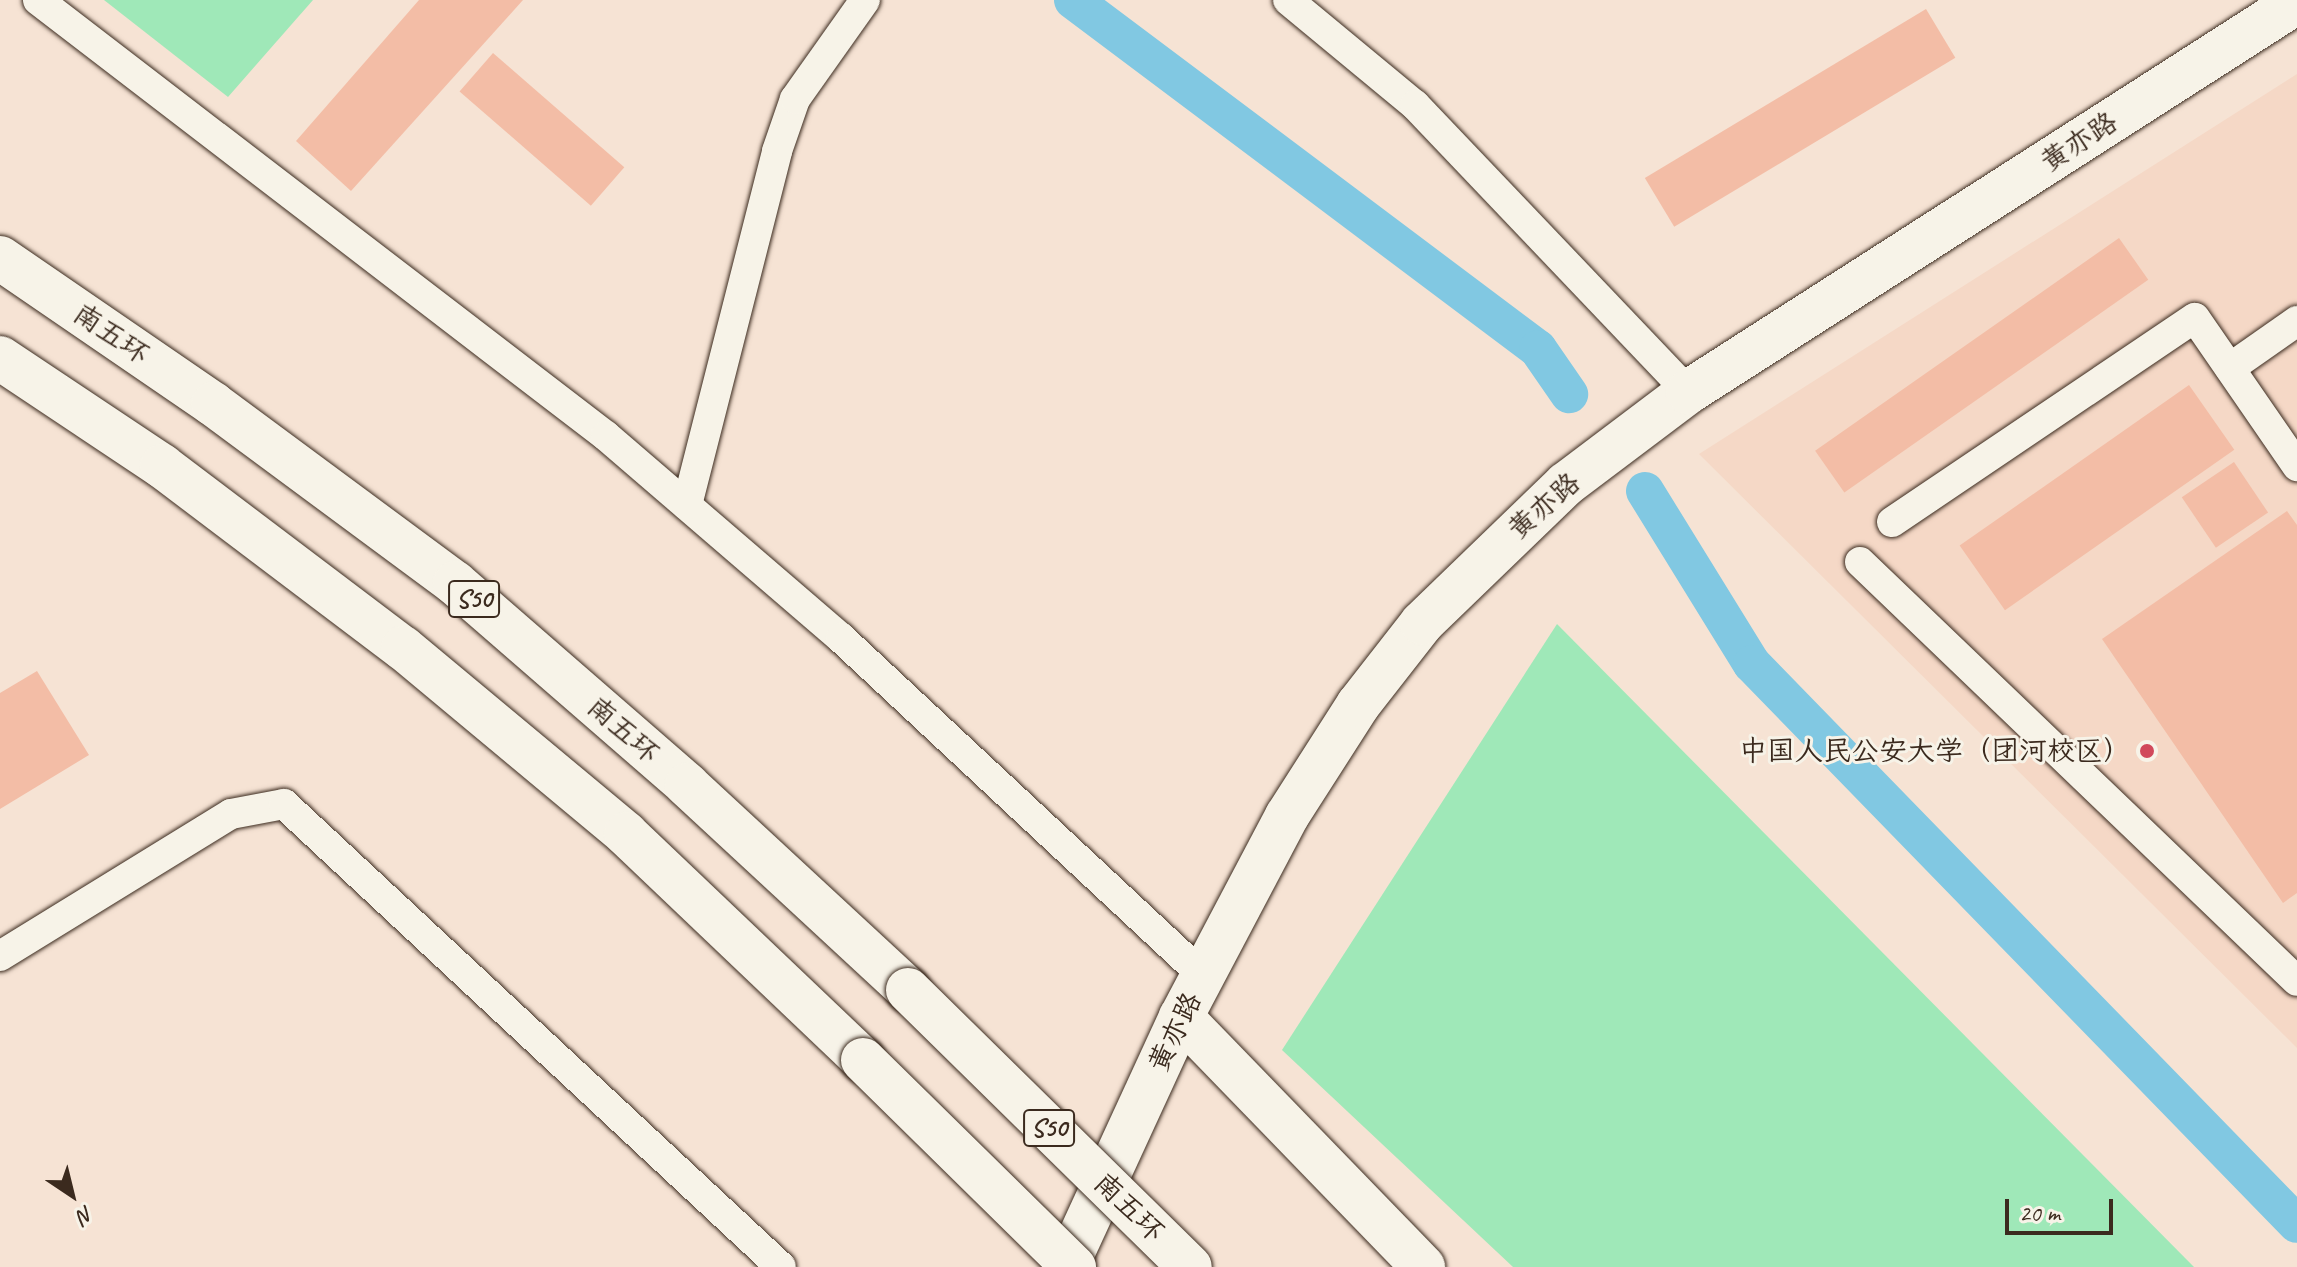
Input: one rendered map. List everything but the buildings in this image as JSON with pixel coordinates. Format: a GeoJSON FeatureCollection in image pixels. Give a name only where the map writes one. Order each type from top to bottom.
{"type":"FeatureCollection","features":[{"type":"Feature","properties":{"kind":"main road","name":"黄亦路"},"geometry":{"type":"LineString","coordinates":[[1066,1267],[1181,1017],[1287,816],[1358,705],[1422,623],[1566,484],[1688,392],[2297,2]]}},
{"type":"Feature","properties":{"kind":"main road","name":"南五环"},"geometry":{"type":"LineString","coordinates":[[0,258],[213,404],[455,583],[698,796],[908,990],[1190,1267]]}},
{"type":"Feature","properties":{"kind":"main road"},"geometry":{"type":"LineString","coordinates":[[0,358],[162,466],[403,648],[626,834],[1074,1267]]}},
{"type":"Feature","properties":{"kind":"main road"},"geometry":{"type":"LineString","coordinates":[[1181,1017],[1423,1267]]}},
{"type":"Feature","properties":{"kind":"street"},"geometry":{"type":"LineString","coordinates":[[38,0],[388,264],[687,505],[841,638],[1203,975]]}},
{"type":"Feature","properties":{"kind":"street"},"geometry":{"type":"LineString","coordinates":[[1288,0],[1415,105],[1688,392]]}},
{"type":"Feature","properties":{"kind":"street"},"geometry":{"type":"LineString","coordinates":[[687,505],[777,151],[795,99],[860,6]]}},
{"type":"Feature","properties":{"kind":"street"},"geometry":{"type":"LineString","coordinates":[[1892,522],[2195,318],[2297,466]]}},
{"type":"Feature","properties":{"kind":"street"},"geometry":{"type":"LineString","coordinates":[[2230,368],[2297,321]]}},
{"type":"Feature","properties":{"kind":"street"},"geometry":{"type":"LineString","coordinates":[[1860,562],[2297,981]]}},
{"type":"Feature","properties":{"kind":"street"},"geometry":{"type":"LineString","coordinates":[[0,956],[231,814],[284,804],[781,1267]]}},
{"type":"Feature","properties":{"kind":"shaded area","name":"中国人民公安大学（团河校区）"},"geometry":{"type":"Polygon","coordinates":[[[2297,74],[2297,1048],[1699,454],[2297,74]]]}},
{"type":"Feature","properties":{"kind":"green space"},"geometry":{"type":"Polygon","coordinates":[[[104,0],[313,0],[228,97],[104,0]]]}},
{"type":"Feature","properties":{"kind":"green space"},"geometry":{"type":"Polygon","coordinates":[[[1557,624],[2194,1267],[1513,1267],[1282,1050],[1557,624]]]}},
{"type":"Feature","properties":{"kind":"waterway"},"geometry":{"type":"LineString","coordinates":[[1073,0],[1538,349],[1569,394]]}},
{"type":"Feature","properties":{"kind":"waterway"},"geometry":{"type":"LineString","coordinates":[[1645,491],[1752,664],[2297,1224]]}},
{"type":"Feature","properties":{"kind":"place","name":"中国人民公安大学（团河校区）"},"geometry":{"type":"Point","coordinates":[2147,751]}}]}
